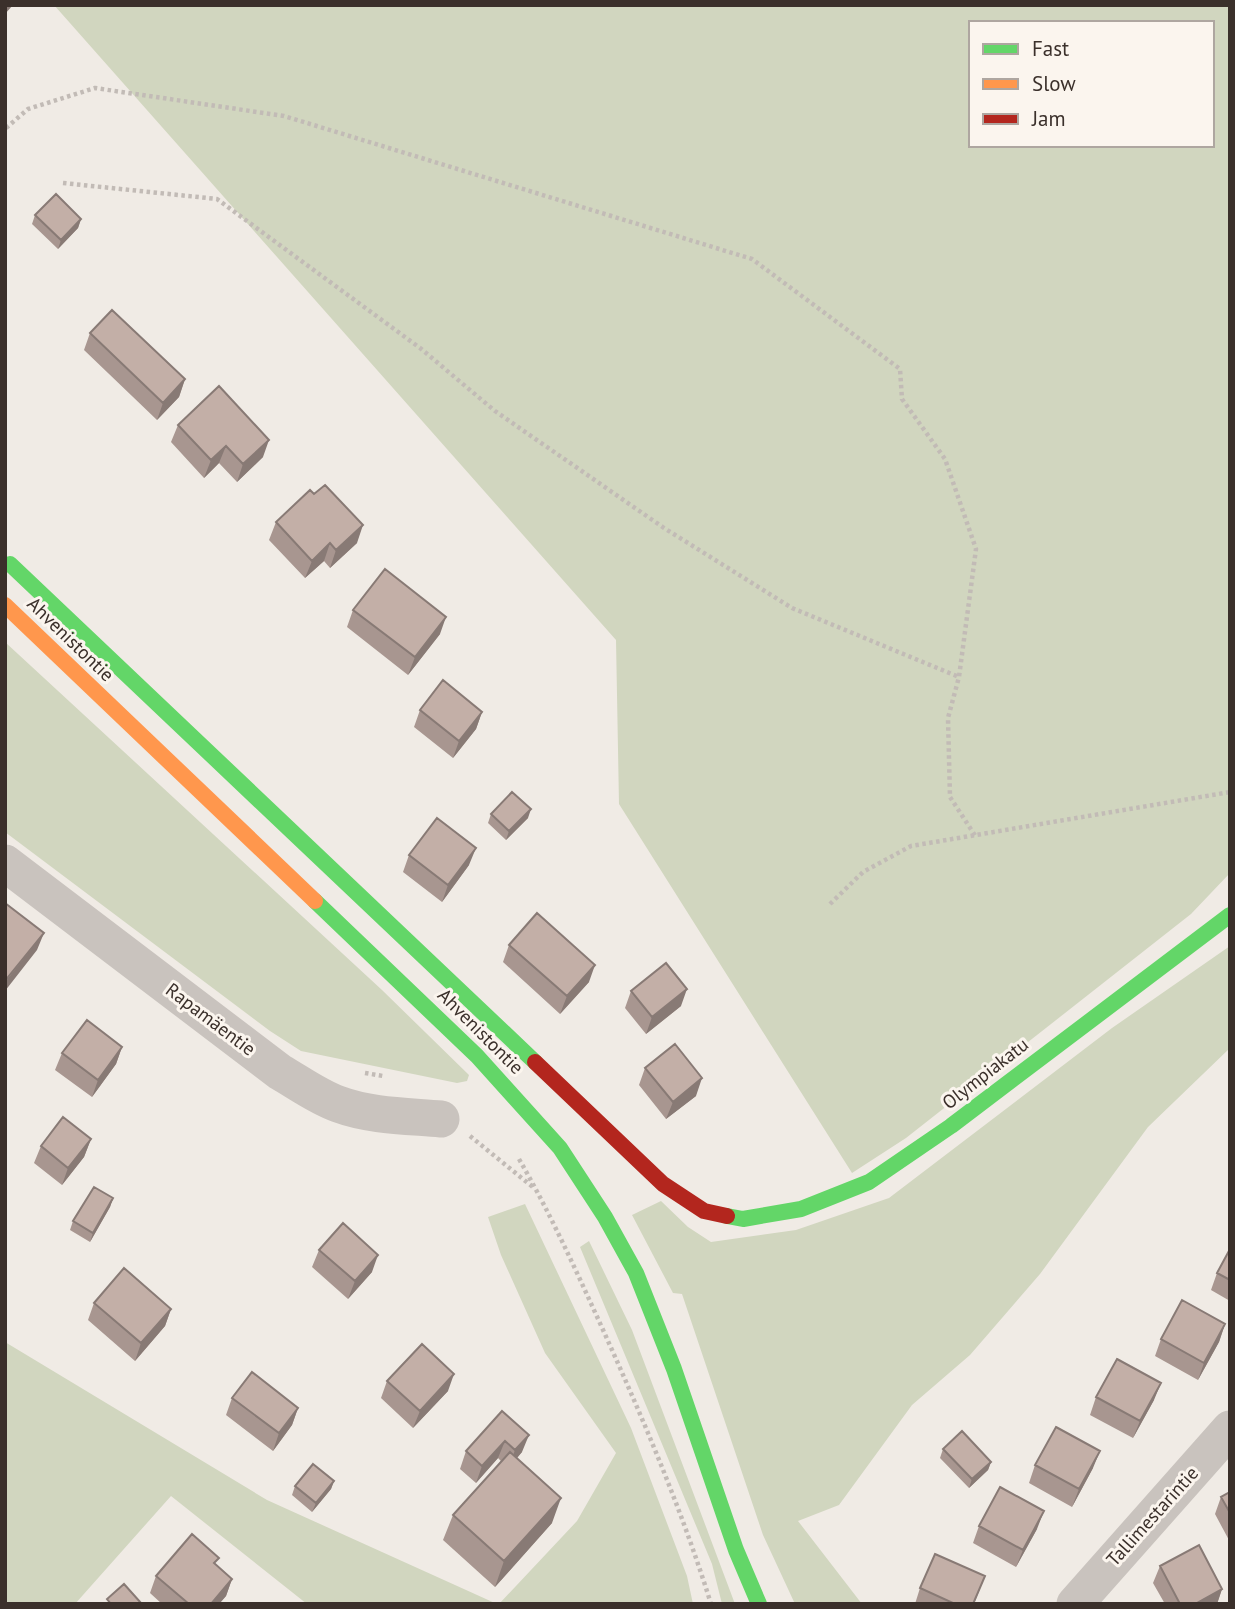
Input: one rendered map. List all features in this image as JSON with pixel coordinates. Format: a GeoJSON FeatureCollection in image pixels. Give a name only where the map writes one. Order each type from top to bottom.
{"type":"FeatureCollection","features":[{"type":"Feature","properties":{"kind":"street","name":"Olympiakatu"},"geometry":{"type":"LineString","coordinates":[[10,564],[663,1184],[704,1212],[743,1219],[802,1209],[869,1182],[951,1126],[1230,915]]}},
{"type":"Feature","properties":{"kind":"street","name":"Ahvenistontie"},"geometry":{"type":"LineString","coordinates":[[5,605],[477,1056],[560,1148],[605,1217],[636,1273],[674,1369],[736,1550],[759,1604]]}},
{"type":"Feature","properties":{"kind":"street","name":"Rapamäentie"},"geometry":{"type":"LineString","coordinates":[[5,863],[281,1072],[308,1089],[336,1104],[363,1112],[441,1119]]}},
{"type":"Feature","properties":{"kind":"street","name":"Tallimestarintie"},"geometry":{"type":"LineString","coordinates":[[1075,1604],[1230,1429]]}},
{"type":"Feature","properties":{"kind":"path"},"geometry":{"type":"LineString","coordinates":[[6,128],[28,109],[95,88],[284,116],[752,259],[900,369],[902,399],[945,458],[976,549],[959,677],[948,718],[950,797],[976,837]]}},
{"type":"Feature","properties":{"kind":"path"},"geometry":{"type":"LineString","coordinates":[[62,183],[216,199],[420,348],[495,411],[664,528],[792,608],[959,677]]}},
{"type":"Feature","properties":{"kind":"path"},"geometry":{"type":"LineString","coordinates":[[830,904],[863,872],[911,846],[1230,792]]}},
{"type":"Feature","properties":{"kind":"path"},"geometry":{"type":"LineString","coordinates":[[352,1070],[389,1077]]}},
{"type":"Feature","properties":{"kind":"path"},"geometry":{"type":"LineString","coordinates":[[441,1119],[477,1140],[539,1194]]}},
{"type":"Feature","properties":{"kind":"path"},"geometry":{"type":"LineString","coordinates":[[519,1158],[539,1194],[639,1409],[693,1546],[711,1604]]}},
{"type":"Feature","properties":{"kind":"green space"},"geometry":{"type":"Polygon","coordinates":[[[54,5],[1230,5],[1230,873],[1191,914],[906,1138],[852,1173],[619,804],[616,640],[54,5]]]}},
{"type":"Feature","properties":{"kind":"green space"},"geometry":{"type":"Polygon","coordinates":[[[5,642],[382,990],[469,1075],[467,1081],[457,1083],[301,1051],[270,1031],[5,832],[5,642]]]}},
{"type":"Feature","properties":{"kind":"green space"},"geometry":{"type":"Polygon","coordinates":[[[1230,946],[1230,1048],[1148,1127],[1040,1274],[970,1355],[912,1405],[839,1505],[798,1521],[862,1604],[795,1604],[763,1535],[682,1294],[673,1293],[632,1215],[661,1201],[688,1227],[711,1242],[796,1230],[889,1198],[1112,1028],[1230,946]]]}},
{"type":"Feature","properties":{"kind":"green space"},"geometry":{"type":"Polygon","coordinates":[[[525,1204],[631,1428],[687,1576],[693,1604],[499,1604],[577,1521],[616,1453],[545,1353],[501,1255],[488,1217],[525,1204]]]}},
{"type":"Feature","properties":{"kind":"green space"},"geometry":{"type":"Polygon","coordinates":[[[589,1241],[632,1330],[735,1604],[722,1604],[712,1564],[580,1247],[589,1241]]]}},
{"type":"Feature","properties":{"kind":"green space"},"geometry":{"type":"Polygon","coordinates":[[[5,1342],[267,1500],[497,1604],[307,1604],[171,1496],[75,1604],[5,1604],[5,1342]]]}},
{"type":"Feature","properties":{"kind":"building"},"geometry":{"type":"Polygon","coordinates":[[[56,194],[81,219],[61,240],[35,215],[56,194]]]}},
{"type":"Feature","properties":{"kind":"building"},"geometry":{"type":"Polygon","coordinates":[[[112,310],[185,379],[163,403],[90,333],[112,310]]]}},
{"type":"Feature","properties":{"kind":"building"},"geometry":{"type":"Polygon","coordinates":[[[219,386],[269,440],[243,464],[226,446],[211,460],[178,425],[219,386]]]}},
{"type":"Feature","properties":{"kind":"building"},"geometry":{"type":"Polygon","coordinates":[[[325,485],[363,525],[336,550],[330,543],[312,561],[276,522],[310,490],[314,494],[325,485]]]}},
{"type":"Feature","properties":{"kind":"building"},"geometry":{"type":"Polygon","coordinates":[[[385,569],[446,617],[415,657],[353,610],[385,569]]]}},
{"type":"Feature","properties":{"kind":"building"},"geometry":{"type":"Polygon","coordinates":[[[443,680],[482,712],[459,741],[420,710],[443,680]]]}},
{"type":"Feature","properties":{"kind":"building"},"geometry":{"type":"Polygon","coordinates":[[[512,792],[531,809],[509,831],[491,814],[512,792]]]}},
{"type":"Feature","properties":{"kind":"building"},"geometry":{"type":"Polygon","coordinates":[[[437,818],[476,848],[448,885],[409,855],[437,818]]]}},
{"type":"Feature","properties":{"kind":"building"},"geometry":{"type":"Polygon","coordinates":[[[5,903],[44,933],[5,981],[5,903]]]}},
{"type":"Feature","properties":{"kind":"building"},"geometry":{"type":"Polygon","coordinates":[[[537,913],[595,965],[567,996],[509,945],[537,913]]]}},
{"type":"Feature","properties":{"kind":"building"},"geometry":{"type":"Polygon","coordinates":[[[666,963],[687,989],[652,1017],[631,991],[666,963]]]}},
{"type":"Feature","properties":{"kind":"building"},"geometry":{"type":"Polygon","coordinates":[[[87,1020],[122,1047],[98,1080],[62,1053],[87,1020]]]}},
{"type":"Feature","properties":{"kind":"building"},"geometry":{"type":"Polygon","coordinates":[[[675,1044],[702,1078],[673,1102],[645,1068],[675,1044]]]}},
{"type":"Feature","properties":{"kind":"building"},"geometry":{"type":"Polygon","coordinates":[[[63,1117],[91,1139],[68,1168],[41,1146],[63,1117]]]}},
{"type":"Feature","properties":{"kind":"building"},"geometry":{"type":"Polygon","coordinates":[[[94,1187],[113,1198],[93,1233],[73,1221],[94,1187]]]}},
{"type":"Feature","properties":{"kind":"building"},"geometry":{"type":"Polygon","coordinates":[[[343,1223],[378,1255],[355,1281],[319,1250],[343,1223]]]}},
{"type":"Feature","properties":{"kind":"building"},"geometry":{"type":"Polygon","coordinates":[[[1230,1249],[1230,1280],[1217,1273],[1230,1249]]]}},
{"type":"Feature","properties":{"kind":"building"},"geometry":{"type":"Polygon","coordinates":[[[124,1268],[171,1309],[141,1343],[94,1303],[124,1268]]]}},
{"type":"Feature","properties":{"kind":"building"},"geometry":{"type":"Polygon","coordinates":[[[1182,1300],[1225,1324],[1204,1363],[1161,1339],[1182,1300]]]}},
{"type":"Feature","properties":{"kind":"building"},"geometry":{"type":"Polygon","coordinates":[[[422,1344],[454,1374],[420,1411],[387,1381],[422,1344]]]}},
{"type":"Feature","properties":{"kind":"building"},"geometry":{"type":"Polygon","coordinates":[[[1117,1359],[1161,1383],[1140,1421],[1096,1397],[1117,1359]]]}},
{"type":"Feature","properties":{"kind":"building"},"geometry":{"type":"Polygon","coordinates":[[[252,1372],[298,1408],[279,1433],[232,1398],[252,1372]]]}},
{"type":"Feature","properties":{"kind":"building"},"geometry":{"type":"Polygon","coordinates":[[[502,1411],[529,1435],[515,1450],[505,1441],[482,1466],[466,1451],[502,1411]]]}},
{"type":"Feature","properties":{"kind":"building"},"geometry":{"type":"Polygon","coordinates":[[[1056,1427],[1100,1451],[1079,1489],[1035,1465],[1056,1427]]]}},
{"type":"Feature","properties":{"kind":"building"},"geometry":{"type":"Polygon","coordinates":[[[962,1431],[991,1462],[972,1479],[943,1449],[962,1431]]]}},
{"type":"Feature","properties":{"kind":"building"},"geometry":{"type":"Polygon","coordinates":[[[510,1452],[561,1498],[504,1561],[453,1515],[510,1452]]]}},
{"type":"Feature","properties":{"kind":"building"},"geometry":{"type":"Polygon","coordinates":[[[313,1464],[334,1481],[316,1503],[295,1486],[313,1464]]]}},
{"type":"Feature","properties":{"kind":"building"},"geometry":{"type":"Polygon","coordinates":[[[1000,1487],[1044,1511],[1023,1550],[979,1526],[1000,1487]]]}},
{"type":"Feature","properties":{"kind":"building"},"geometry":{"type":"Polygon","coordinates":[[[1230,1492],[1230,1513],[1221,1497],[1230,1492]]]}},
{"type":"Feature","properties":{"kind":"building"},"geometry":{"type":"Polygon","coordinates":[[[192,1534],[219,1558],[214,1563],[232,1579],[211,1604],[189,1604],[156,1576],[192,1534]]]}},
{"type":"Feature","properties":{"kind":"building"},"geometry":{"type":"Polygon","coordinates":[[[1199,1545],[1222,1589],[1195,1604],[1180,1604],[1160,1566],[1199,1545]]]}},
{"type":"Feature","properties":{"kind":"building"},"geometry":{"type":"Polygon","coordinates":[[[935,1554],[985,1576],[973,1604],[955,1604],[920,1588],[935,1554]]]}},
{"type":"Feature","properties":{"kind":"building"},"geometry":{"type":"Polygon","coordinates":[[[124,1584],[140,1604],[111,1604],[107,1599],[124,1584]]]}},
{"type":"Feature","properties":{"kind":"traffic: fast"},"geometry":{"type":"LineString","coordinates":[[10,564],[535,1062]]}},
{"type":"Feature","properties":{"kind":"traffic: fast"},"geometry":{"type":"LineString","coordinates":[[315,901],[477,1056],[560,1148],[605,1217],[636,1273],[674,1369],[736,1550],[759,1604]]}},
{"type":"Feature","properties":{"kind":"traffic: fast"},"geometry":{"type":"LineString","coordinates":[[727,1216],[743,1219],[801,1209],[869,1182],[951,1126],[1230,915]]}},
{"type":"Feature","properties":{"kind":"traffic: slow"},"geometry":{"type":"LineString","coordinates":[[5,605],[315,901]]}},
{"type":"Feature","properties":{"kind":"traffic: jam"},"geometry":{"type":"LineString","coordinates":[[535,1062],[663,1184],[704,1211],[727,1216]]}}]}
